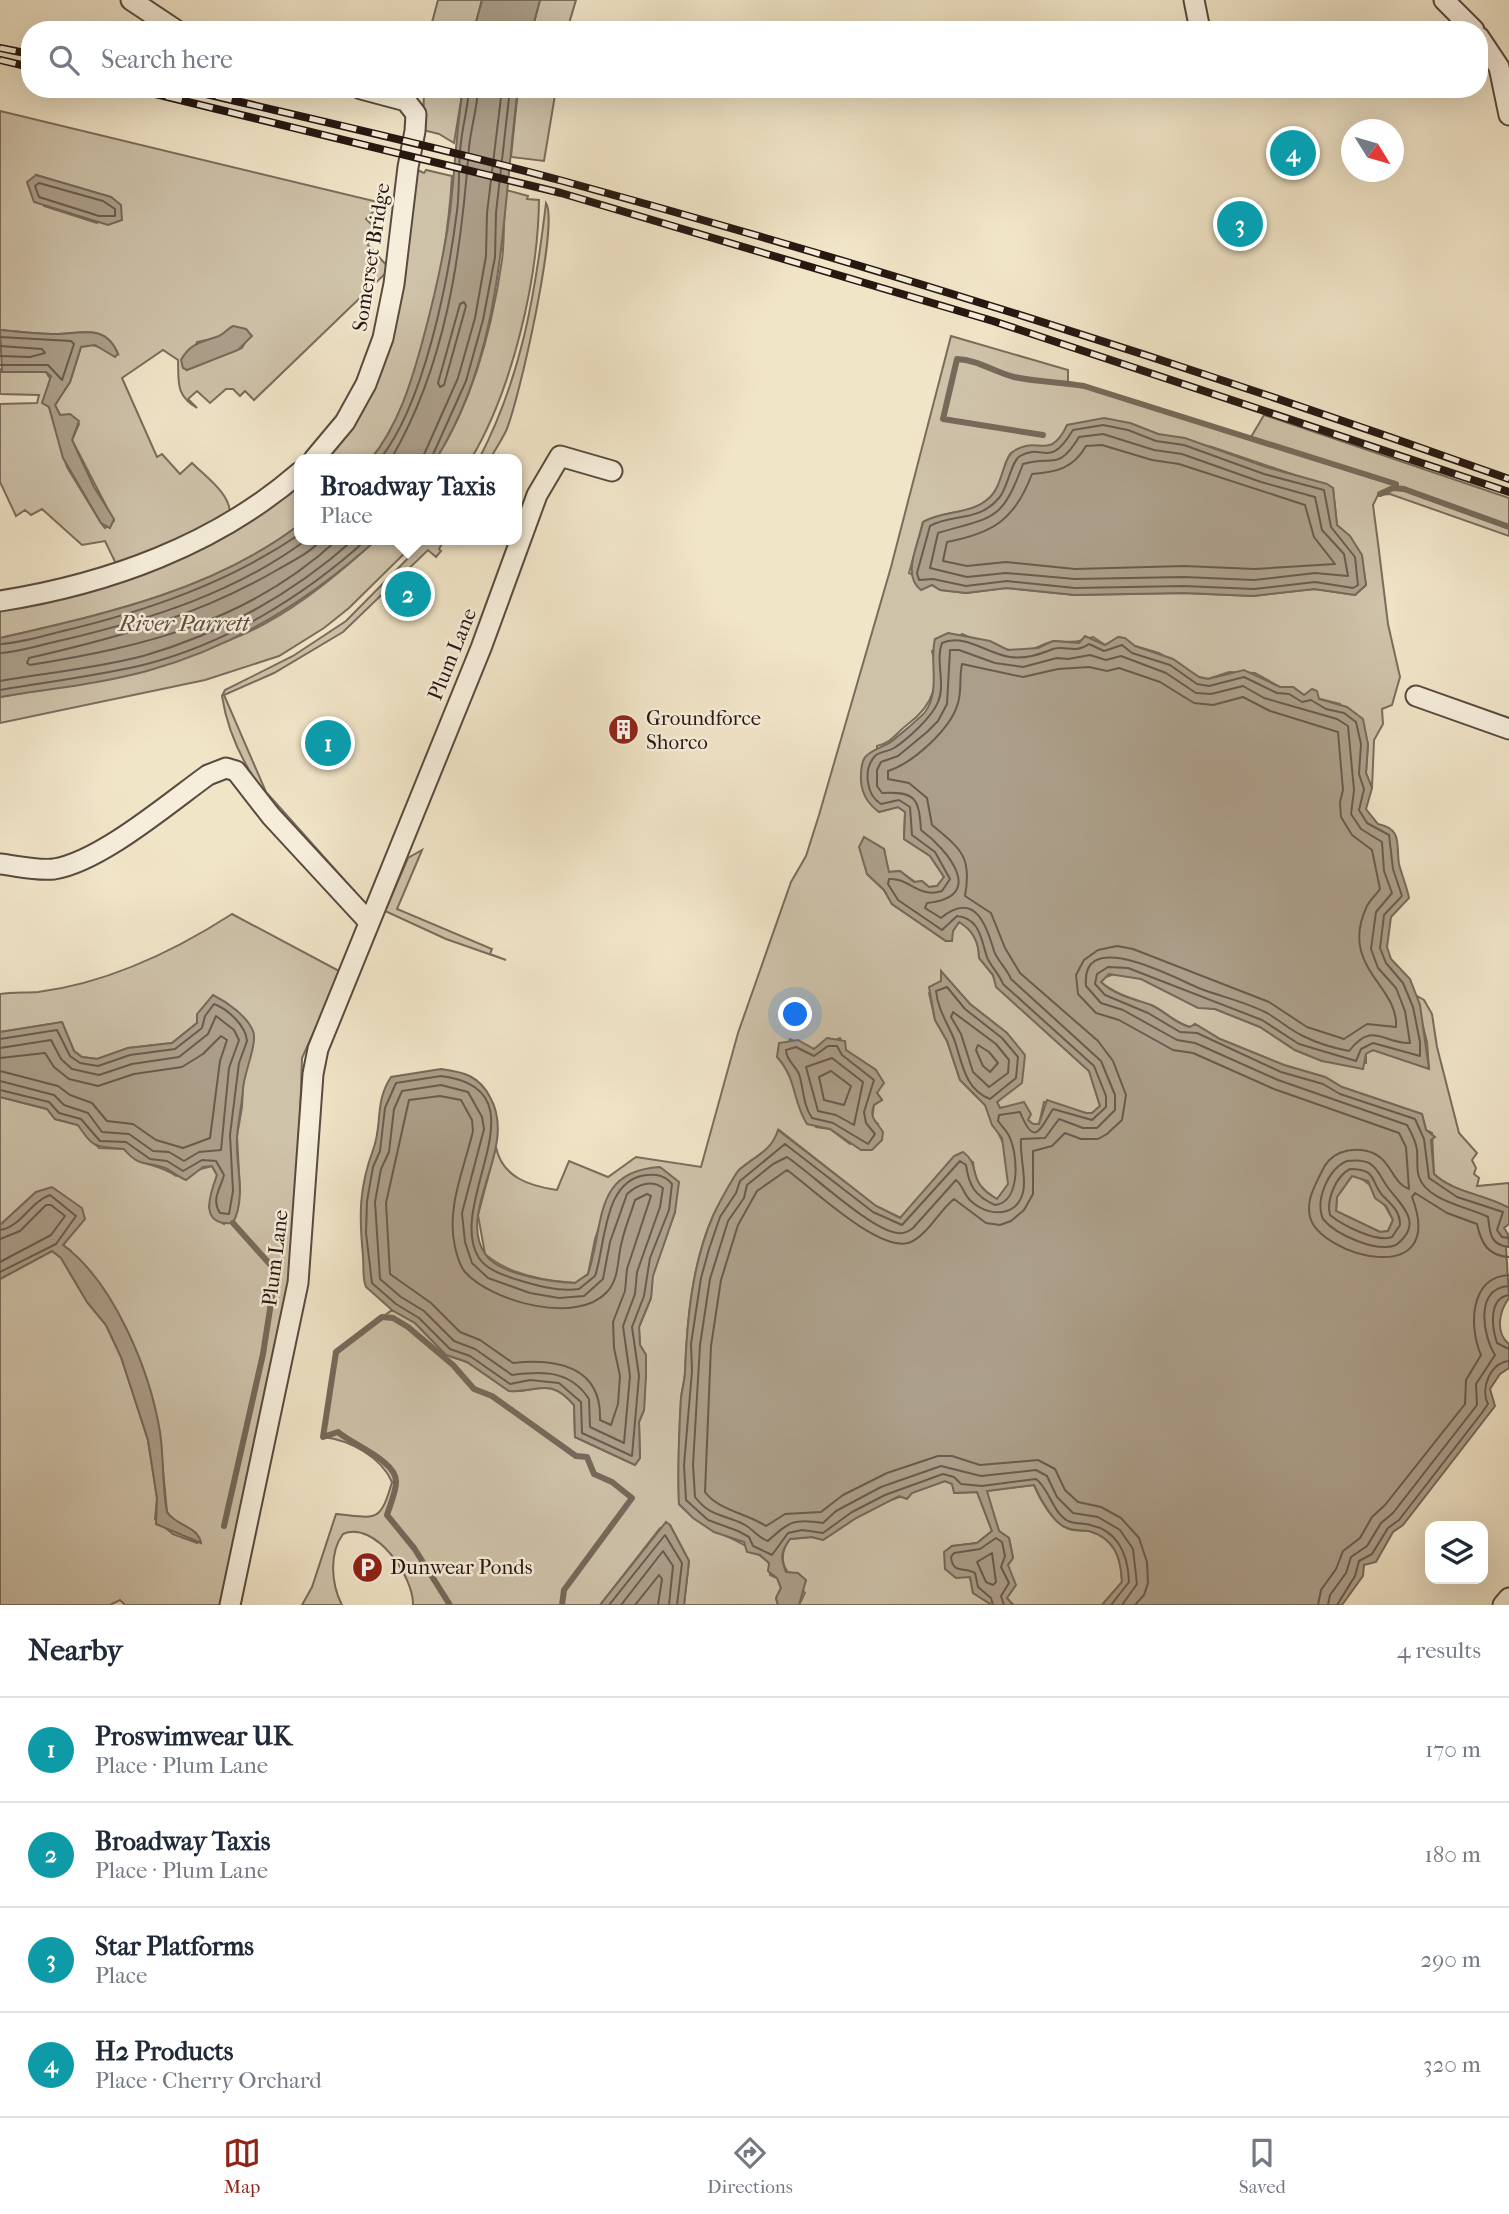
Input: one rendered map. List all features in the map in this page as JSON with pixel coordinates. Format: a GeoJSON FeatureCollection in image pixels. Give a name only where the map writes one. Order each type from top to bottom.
{"type":"FeatureCollection","features":[{"type":"Feature","properties":{"kind":"street"},"geometry":{"type":"LineString","coordinates":[[131,0],[162,21]]}},
{"type":"Feature","properties":{"kind":"street"},"geometry":{"type":"LineString","coordinates":[[1194,0],[1198,21]]}},
{"type":"Feature","properties":{"kind":"street"},"geometry":{"type":"LineString","coordinates":[[1444,0],[1465,21]]}},
{"type":"Feature","properties":{"kind":"street"},"geometry":{"type":"LineString","coordinates":[[1488,50],[1499,66],[1509,115]]}},
{"type":"Feature","properties":{"kind":"street","name":"Somerset Bridge"},"geometry":{"type":"LineString","coordinates":[[318,454],[345,422],[366,384],[383,338],[394,284],[416,114],[406,101],[395,98]]}},
{"type":"Feature","properties":{"kind":"street","name":"Plum Lane"},"geometry":{"type":"LineString","coordinates":[[522,536],[537,495],[560,456],[612,471]]}},
{"type":"Feature","properties":{"kind":"street"},"geometry":{"type":"LineString","coordinates":[[0,601],[115,575],[165,555],[225,525],[294,476]]}},
{"type":"Feature","properties":{"kind":"street","name":"Plum Lane"},"geometry":{"type":"LineString","coordinates":[[230,1605],[298,1283],[313,1074],[318,1049],[481,648],[519,545]]}},
{"type":"Feature","properties":{"kind":"street"},"geometry":{"type":"LineString","coordinates":[[1416,696],[1509,729]]}},
{"type":"Feature","properties":{"kind":"street"},"geometry":{"type":"LineString","coordinates":[[0,864],[43,869],[65,866],[100,851],[208,775],[226,768],[236,771],[271,816],[369,922]]}},
{"type":"Feature","properties":{"kind":"street"},"geometry":{"type":"LineString","coordinates":[[1503,1605],[1509,1598]]}},
{"type":"Feature","properties":{"kind":"shaded area"},"geometry":{"type":"Polygon","coordinates":[[[438,0],[482,0],[476,21],[432,21],[438,0]]]}},
{"type":"Feature","properties":{"kind":"shaded area"},"geometry":{"type":"Polygon","coordinates":[[[540,0],[576,0],[570,21],[534,21],[540,0]]]}},
{"type":"Feature","properties":{"kind":"shaded area"},"geometry":{"type":"Polygon","coordinates":[[[424,98],[462,98],[454,143],[439,134],[423,130],[424,98]]]}},
{"type":"Feature","properties":{"kind":"shaded area"},"geometry":{"type":"Polygon","coordinates":[[[517,98],[554,98],[544,161],[511,157],[517,98]]]}},
{"type":"Feature","properties":{"kind":"shaded area"},"geometry":{"type":"Polygon","coordinates":[[[0,111],[382,203],[366,219],[380,233],[367,244],[390,269],[254,400],[245,391],[240,396],[233,389],[226,389],[210,403],[197,391],[188,399],[197,408],[185,398],[182,393],[178,360],[163,350],[122,378],[157,457],[162,454],[180,474],[192,463],[222,493],[230,515],[118,568],[105,541],[82,545],[42,509],[31,515],[25,510],[16,516],[0,482],[0,404],[37,403],[39,395],[0,394],[0,369],[4,372],[46,372],[51,380],[43,403],[49,407],[67,467],[105,528],[114,521],[72,440],[79,424],[70,415],[60,415],[55,405],[70,382],[81,347],[90,344],[118,354],[106,338],[92,332],[49,334],[0,330],[0,111]],[[36,175],[44,206],[97,223],[111,197],[36,175]],[[246,331],[197,342],[187,370],[242,348],[250,334],[246,331]]]}},
{"type":"Feature","properties":{"kind":"shaded area"},"geometry":{"type":"Polygon","coordinates":[[[413,168],[424,173],[426,170],[452,176],[438,284],[418,363],[405,399],[374,454],[326,454],[360,408],[413,168]]]}},
{"type":"Feature","properties":{"kind":"shaded area"},"geometry":{"type":"Polygon","coordinates":[[[506,190],[528,196],[527,199],[539,200],[534,265],[528,299],[499,401],[474,454],[439,454],[461,412],[480,363],[502,260],[506,190]]]}},
{"type":"Feature","properties":{"kind":"shaded area"},"geometry":{"type":"Polygon","coordinates":[[[546,203],[549,217],[547,243],[536,313],[520,386],[506,431],[493,454],[481,454],[494,428],[516,366],[537,270],[546,203]]]}},
{"type":"Feature","properties":{"kind":"shaded area"},"geometry":{"type":"Polygon","coordinates":[[[951,336],[1068,370],[1068,385],[1085,386],[1251,437],[1264,415],[1509,498],[1509,536],[1390,494],[1378,495],[1373,505],[1388,624],[1400,677],[1392,705],[1382,709],[1383,724],[1374,740],[1372,788],[1366,773],[1368,744],[1340,704],[1304,695],[1293,687],[1280,687],[1255,673],[1229,672],[1208,679],[1199,677],[1159,653],[1135,646],[1119,637],[1105,645],[1093,637],[1075,642],[1052,641],[1033,649],[1018,651],[962,634],[932,651],[935,683],[929,701],[917,717],[894,737],[877,746],[879,812],[898,807],[905,812],[904,839],[930,856],[944,877],[937,886],[929,887],[922,881],[915,882],[900,871],[888,872],[884,849],[864,838],[867,874],[884,890],[892,904],[946,941],[959,922],[968,929],[978,947],[979,958],[993,975],[997,987],[1089,1071],[1100,1106],[1092,1113],[1086,1113],[1044,1102],[1039,1124],[1033,1124],[1011,1107],[1000,1108],[997,1102],[1022,1082],[1007,1033],[970,1004],[941,972],[941,981],[929,993],[935,1020],[947,1041],[960,1080],[985,1105],[1006,1149],[1009,1184],[997,1199],[979,1184],[973,1162],[954,1157],[901,1218],[876,1206],[779,1130],[772,1143],[737,1173],[713,1216],[695,1273],[681,1398],[679,1504],[701,1523],[746,1546],[769,1563],[770,1575],[777,1578],[781,1588],[776,1598],[778,1605],[684,1605],[689,1561],[670,1525],[660,1528],[600,1605],[413,1605],[407,1580],[390,1554],[368,1535],[355,1532],[343,1534],[335,1550],[334,1578],[342,1605],[302,1605],[312,1587],[336,1514],[360,1517],[374,1515],[380,1512],[388,1496],[392,1482],[380,1465],[354,1446],[323,1437],[336,1352],[392,1310],[415,1323],[446,1355],[467,1362],[509,1391],[550,1388],[565,1396],[574,1405],[575,1437],[635,1465],[640,1458],[639,1422],[644,1410],[646,1355],[640,1345],[639,1327],[651,1298],[652,1276],[675,1212],[608,1200],[595,1239],[588,1274],[575,1283],[551,1281],[516,1272],[485,1254],[478,1215],[496,1147],[504,1166],[518,1178],[536,1186],[557,1190],[569,1161],[608,1177],[636,1157],[701,1167],[738,1033],[791,882],[806,856],[819,815],[891,567],[951,336]],[[1130,423],[1060,440],[1049,447],[1027,446],[1011,453],[997,488],[987,500],[970,509],[923,522],[909,573],[941,590],[966,593],[1006,588],[1075,595],[1184,593],[1253,596],[1315,589],[1355,595],[1366,585],[1358,552],[1350,538],[1337,525],[1333,488],[1212,447],[1158,434],[1130,423]],[[840,1038],[814,1049],[790,1039],[784,1064],[816,1127],[830,1129],[850,1144],[878,1124],[872,1119],[874,1105],[882,1100],[877,1093],[879,1088],[876,1070],[846,1050],[840,1038]]]}},
{"type":"Feature","properties":{"kind":"shaded area"},"geometry":{"type":"Polygon","coordinates":[[[294,483],[294,528],[230,567],[156,597],[78,620],[0,638],[0,606],[120,579],[294,483]]]}},
{"type":"Feature","properties":{"kind":"shaded area"},"geometry":{"type":"Polygon","coordinates":[[[370,545],[413,545],[349,608],[324,628],[279,656],[205,680],[0,723],[0,697],[143,668],[227,641],[287,611],[370,545]]]}},
{"type":"Feature","properties":{"kind":"shaded area"},"geometry":{"type":"Polygon","coordinates":[[[421,545],[441,545],[441,551],[436,557],[428,550],[343,632],[274,673],[224,695],[266,792],[367,905],[365,908],[299,837],[258,785],[230,728],[222,696],[225,690],[293,656],[346,621],[421,545]]]}},
{"type":"Feature","properties":{"kind":"shaded area"},"geometry":{"type":"Polygon","coordinates":[[[422,850],[397,909],[492,949],[490,954],[506,960],[446,939],[385,911],[408,858],[422,850]]]}},
{"type":"Feature","properties":{"kind":"shaded area"},"geometry":{"type":"Polygon","coordinates":[[[232,914],[341,972],[302,1058],[296,1240],[274,1367],[224,1605],[125,1605],[120,1600],[110,1605],[0,1605],[0,1279],[52,1251],[61,1258],[87,1302],[106,1325],[121,1357],[148,1440],[157,1498],[155,1519],[173,1534],[197,1543],[196,1533],[171,1518],[167,1512],[159,1429],[71,1251],[63,1245],[84,1219],[36,1192],[0,1225],[0,1097],[47,1109],[55,1119],[78,1125],[99,1148],[124,1149],[136,1159],[176,1176],[212,1166],[217,1175],[209,1207],[214,1218],[224,1224],[240,1191],[237,1136],[242,1107],[246,1020],[235,1010],[197,1023],[172,1043],[128,1048],[97,1059],[82,1057],[74,1051],[62,1022],[0,1032],[0,994],[64,988],[115,973],[187,941],[232,914]]]}},
{"type":"Feature","properties":{"kind":"shaded area"},"geometry":{"type":"Polygon","coordinates":[[[1117,973],[1142,979],[1198,1007],[1215,1009],[1260,1027],[1295,1050],[1322,1061],[1366,1063],[1366,1053],[1373,1050],[1429,1068],[1427,1042],[1415,995],[1424,1000],[1432,1014],[1437,1047],[1459,1133],[1477,1153],[1472,1160],[1476,1168],[1474,1174],[1479,1178],[1477,1186],[1509,1183],[1509,1208],[1451,1185],[1434,1174],[1432,1133],[1426,1130],[1422,1114],[1342,1087],[1325,1077],[1284,1065],[1220,1039],[1195,1024],[1191,1027],[1180,1023],[1151,1005],[1119,993],[1101,982],[1103,978],[1117,973]]]}},
{"type":"Feature","properties":{"kind":"shaded area"},"geometry":{"type":"Polygon","coordinates":[[[1352,1176],[1366,1181],[1381,1200],[1393,1220],[1388,1231],[1380,1232],[1336,1211],[1337,1197],[1352,1176]]]}},
{"type":"Feature","properties":{"kind":"shaded area"},"geometry":{"type":"Polygon","coordinates":[[[945,1481],[952,1484],[955,1493],[977,1492],[992,1531],[977,1543],[952,1546],[970,1577],[973,1593],[992,1605],[799,1605],[805,1593],[789,1574],[783,1561],[785,1547],[790,1539],[812,1537],[823,1540],[888,1501],[945,1481]]]}},
{"type":"Feature","properties":{"kind":"shaded area"},"geometry":{"type":"Polygon","coordinates":[[[1034,1485],[1039,1497],[1062,1526],[1098,1534],[1115,1550],[1122,1582],[1102,1605],[1014,1605],[1007,1599],[1008,1565],[1013,1558],[1009,1538],[999,1531],[986,1491],[1034,1485]]]}},
{"type":"Feature","properties":{"kind":"water"},"geometry":{"type":"Polygon","coordinates":[[[482,0],[540,0],[534,21],[476,21],[482,0]]]}},
{"type":"Feature","properties":{"kind":"water"},"geometry":{"type":"Polygon","coordinates":[[[462,98],[517,98],[503,232],[488,326],[476,372],[459,416],[439,454],[374,454],[389,433],[402,404],[431,310],[450,212],[462,98]]]}},
{"type":"Feature","properties":{"kind":"water"},"geometry":{"type":"Polygon","coordinates":[[[36,175],[111,197],[121,205],[122,220],[108,225],[34,202],[27,182],[36,175]]]}},
{"type":"Feature","properties":{"kind":"water"},"geometry":{"type":"Polygon","coordinates":[[[233,326],[246,329],[252,336],[238,350],[187,370],[183,368],[181,360],[188,350],[219,336],[233,326]]]}},
{"type":"Feature","properties":{"kind":"water"},"geometry":{"type":"Polygon","coordinates":[[[0,330],[49,334],[92,332],[107,338],[113,344],[118,354],[115,357],[95,345],[81,347],[70,382],[55,405],[60,415],[70,414],[79,421],[72,440],[94,487],[114,519],[110,528],[101,523],[63,458],[49,407],[42,403],[51,376],[46,372],[2,372],[0,330]]]}},
{"type":"Feature","properties":{"kind":"water"},"geometry":{"type":"Polygon","coordinates":[[[1104,418],[1130,423],[1158,434],[1185,438],[1266,467],[1327,484],[1333,488],[1337,525],[1350,536],[1362,555],[1366,585],[1355,595],[1314,589],[1253,596],[1184,593],[1075,595],[1007,588],[966,593],[940,590],[932,585],[921,590],[915,584],[912,576],[913,559],[923,522],[966,510],[989,498],[1014,451],[1030,445],[1049,445],[1061,436],[1067,425],[1104,418]]]}},
{"type":"Feature","properties":{"kind":"water","name":"River Parrett"},"geometry":{"type":"Polygon","coordinates":[[[294,528],[294,545],[370,545],[297,601],[240,635],[210,649],[129,676],[0,697],[0,638],[78,620],[156,597],[230,567],[294,528]]]}},
{"type":"Feature","properties":{"kind":"water"},"geometry":{"type":"Polygon","coordinates":[[[948,633],[990,641],[1008,650],[1038,648],[1053,641],[1079,643],[1085,636],[1105,645],[1118,637],[1125,638],[1135,646],[1173,659],[1199,677],[1208,679],[1244,670],[1280,687],[1293,687],[1304,695],[1312,689],[1317,691],[1319,699],[1347,707],[1363,719],[1368,744],[1366,773],[1372,788],[1366,809],[1378,824],[1386,826],[1395,834],[1399,864],[1409,898],[1391,917],[1387,947],[1391,959],[1410,979],[1420,1005],[1429,1069],[1373,1050],[1366,1054],[1363,1069],[1322,1061],[1295,1050],[1260,1027],[1215,1009],[1198,1008],[1141,979],[1109,974],[1101,982],[1119,994],[1151,1005],[1185,1025],[1190,1027],[1195,1024],[1220,1039],[1284,1065],[1325,1077],[1342,1087],[1422,1114],[1426,1130],[1435,1137],[1431,1140],[1434,1174],[1451,1185],[1509,1208],[1509,1224],[1504,1228],[1508,1234],[1509,1246],[1506,1247],[1509,1298],[1503,1309],[1500,1328],[1509,1344],[1509,1368],[1500,1374],[1490,1389],[1495,1406],[1403,1525],[1393,1532],[1376,1562],[1364,1565],[1363,1576],[1342,1605],[1102,1605],[1122,1582],[1115,1550],[1098,1534],[1072,1530],[1057,1521],[1034,1485],[987,1491],[999,1531],[1009,1538],[1013,1558],[1008,1565],[1016,1585],[1007,1598],[1013,1605],[992,1605],[973,1593],[970,1577],[956,1578],[945,1569],[944,1552],[952,1546],[977,1543],[992,1531],[977,1492],[954,1493],[952,1484],[945,1481],[912,1493],[907,1499],[899,1496],[856,1518],[823,1540],[812,1537],[790,1539],[782,1555],[786,1572],[798,1573],[806,1580],[799,1605],[778,1605],[776,1598],[781,1588],[777,1578],[768,1571],[769,1563],[760,1555],[747,1552],[744,1542],[714,1532],[693,1518],[679,1504],[681,1398],[689,1312],[700,1253],[715,1212],[739,1170],[767,1148],[778,1130],[876,1206],[900,1218],[954,1156],[963,1152],[972,1162],[977,1180],[987,1192],[997,1199],[1008,1184],[1002,1138],[992,1125],[985,1105],[960,1080],[947,1041],[935,1020],[929,987],[941,981],[941,971],[970,1004],[1007,1033],[1025,1055],[1022,1083],[997,1102],[1000,1108],[1024,1102],[1031,1114],[1028,1120],[1039,1124],[1047,1100],[1086,1113],[1092,1113],[1100,1106],[1089,1071],[996,987],[993,975],[979,958],[978,947],[968,929],[959,922],[953,931],[952,941],[946,941],[892,904],[884,890],[867,874],[859,847],[864,837],[884,849],[889,872],[900,871],[914,882],[922,881],[929,887],[937,886],[944,877],[930,856],[904,839],[905,812],[898,807],[879,812],[866,799],[861,781],[862,764],[867,755],[896,738],[923,714],[930,703],[934,685],[935,639],[948,633]],[[1352,1176],[1337,1197],[1336,1211],[1380,1232],[1388,1231],[1393,1220],[1386,1206],[1375,1198],[1368,1181],[1352,1176]]]}},
{"type":"Feature","properties":{"kind":"water"},"geometry":{"type":"Polygon","coordinates":[[[213,995],[241,1015],[250,1025],[254,1036],[244,1082],[238,1131],[240,1191],[233,1223],[222,1223],[211,1214],[210,1199],[217,1175],[212,1166],[203,1167],[186,1180],[165,1168],[139,1162],[124,1149],[107,1148],[92,1143],[78,1125],[55,1119],[47,1109],[0,1097],[0,1032],[62,1022],[74,1051],[82,1057],[97,1059],[128,1048],[172,1043],[197,1023],[197,1014],[213,995]]]}},
{"type":"Feature","properties":{"kind":"water"},"geometry":{"type":"Polygon","coordinates":[[[827,1038],[845,1041],[846,1050],[876,1070],[884,1083],[877,1093],[882,1100],[874,1105],[872,1113],[883,1132],[882,1140],[872,1150],[861,1150],[830,1129],[807,1124],[788,1073],[777,1057],[779,1043],[798,1040],[814,1049],[827,1038]]]}},
{"type":"Feature","properties":{"kind":"water"},"geometry":{"type":"Polygon","coordinates":[[[441,1069],[464,1074],[481,1084],[490,1097],[497,1117],[494,1157],[481,1198],[478,1237],[485,1254],[501,1267],[527,1276],[575,1283],[588,1274],[605,1203],[622,1178],[638,1171],[660,1167],[679,1182],[675,1212],[653,1276],[651,1298],[639,1327],[640,1345],[646,1355],[646,1376],[644,1410],[639,1422],[640,1458],[635,1465],[575,1437],[574,1405],[565,1396],[550,1388],[509,1391],[467,1362],[446,1355],[415,1323],[392,1310],[366,1287],[361,1202],[378,1131],[382,1096],[391,1077],[441,1069]]]}},
{"type":"Feature","properties":{"kind":"water"},"geometry":{"type":"Polygon","coordinates":[[[52,1187],[82,1208],[85,1219],[63,1245],[98,1281],[127,1330],[148,1382],[155,1408],[160,1432],[167,1512],[196,1533],[201,1543],[156,1524],[157,1498],[148,1440],[121,1357],[106,1325],[87,1302],[61,1258],[52,1251],[0,1279],[0,1225],[36,1192],[52,1187]]]}},
{"type":"Feature","properties":{"kind":"water"},"geometry":{"type":"Polygon","coordinates":[[[666,1522],[689,1561],[684,1605],[600,1605],[666,1522]]]}},
{"type":"Feature","properties":{"kind":"waterway"},"geometry":{"type":"LineString","coordinates":[[1043,435],[943,419],[957,359],[1014,377],[1084,386],[1396,484]]}},
{"type":"Feature","properties":{"kind":"waterway"},"geometry":{"type":"LineString","coordinates":[[1380,494],[1393,488],[1404,489],[1509,527]]}},
{"type":"Feature","properties":{"kind":"waterway"},"geometry":{"type":"LineString","coordinates":[[224,1526],[263,1354],[276,1271],[233,1223]]}},
{"type":"Feature","properties":{"kind":"waterway"},"geometry":{"type":"LineString","coordinates":[[450,1605],[414,1548],[387,1515],[396,1482],[389,1467],[338,1432],[323,1437],[336,1352],[382,1317],[393,1318],[408,1327],[453,1365],[474,1389],[492,1396],[576,1456],[587,1457],[594,1474],[612,1482],[632,1498],[564,1590],[562,1605]]}},
{"type":"Feature","properties":{"kind":"railway"},"geometry":{"type":"LineString","coordinates":[[0,48],[21,52]]}},
{"type":"Feature","properties":{"kind":"railway"},"geometry":{"type":"LineString","coordinates":[[0,60],[21,65]]}},
{"type":"Feature","properties":{"kind":"railway"},"geometry":{"type":"LineString","coordinates":[[172,98],[561,193],[993,321],[1509,492]]}},
{"type":"Feature","properties":{"kind":"railway"},"geometry":{"type":"LineString","coordinates":[[223,98],[516,169],[921,284],[1275,398],[1509,479]]}},
{"type":"Feature","properties":{"kind":"place","name":"H2 Products"},"geometry":{"type":"Point","coordinates":[1293,153]}},
{"type":"Feature","properties":{"kind":"place","name":"Star Platforms"},"geometry":{"type":"Point","coordinates":[1240,224]}},
{"type":"Feature","properties":{"kind":"place","name":"Broadway Taxis"},"geometry":{"type":"Point","coordinates":[408,594]}},
{"type":"Feature","properties":{"kind":"place","name":"Groundforce Shorco"},"geometry":{"type":"Point","coordinates":[623,730]}},
{"type":"Feature","properties":{"kind":"place","name":"Proswimwear UK"},"geometry":{"type":"Point","coordinates":[328,743]}},
{"type":"Feature","properties":{"kind":"place","name":"Dunwear Ponds"},"geometry":{"type":"Point","coordinates":[367,1567]}}]}
